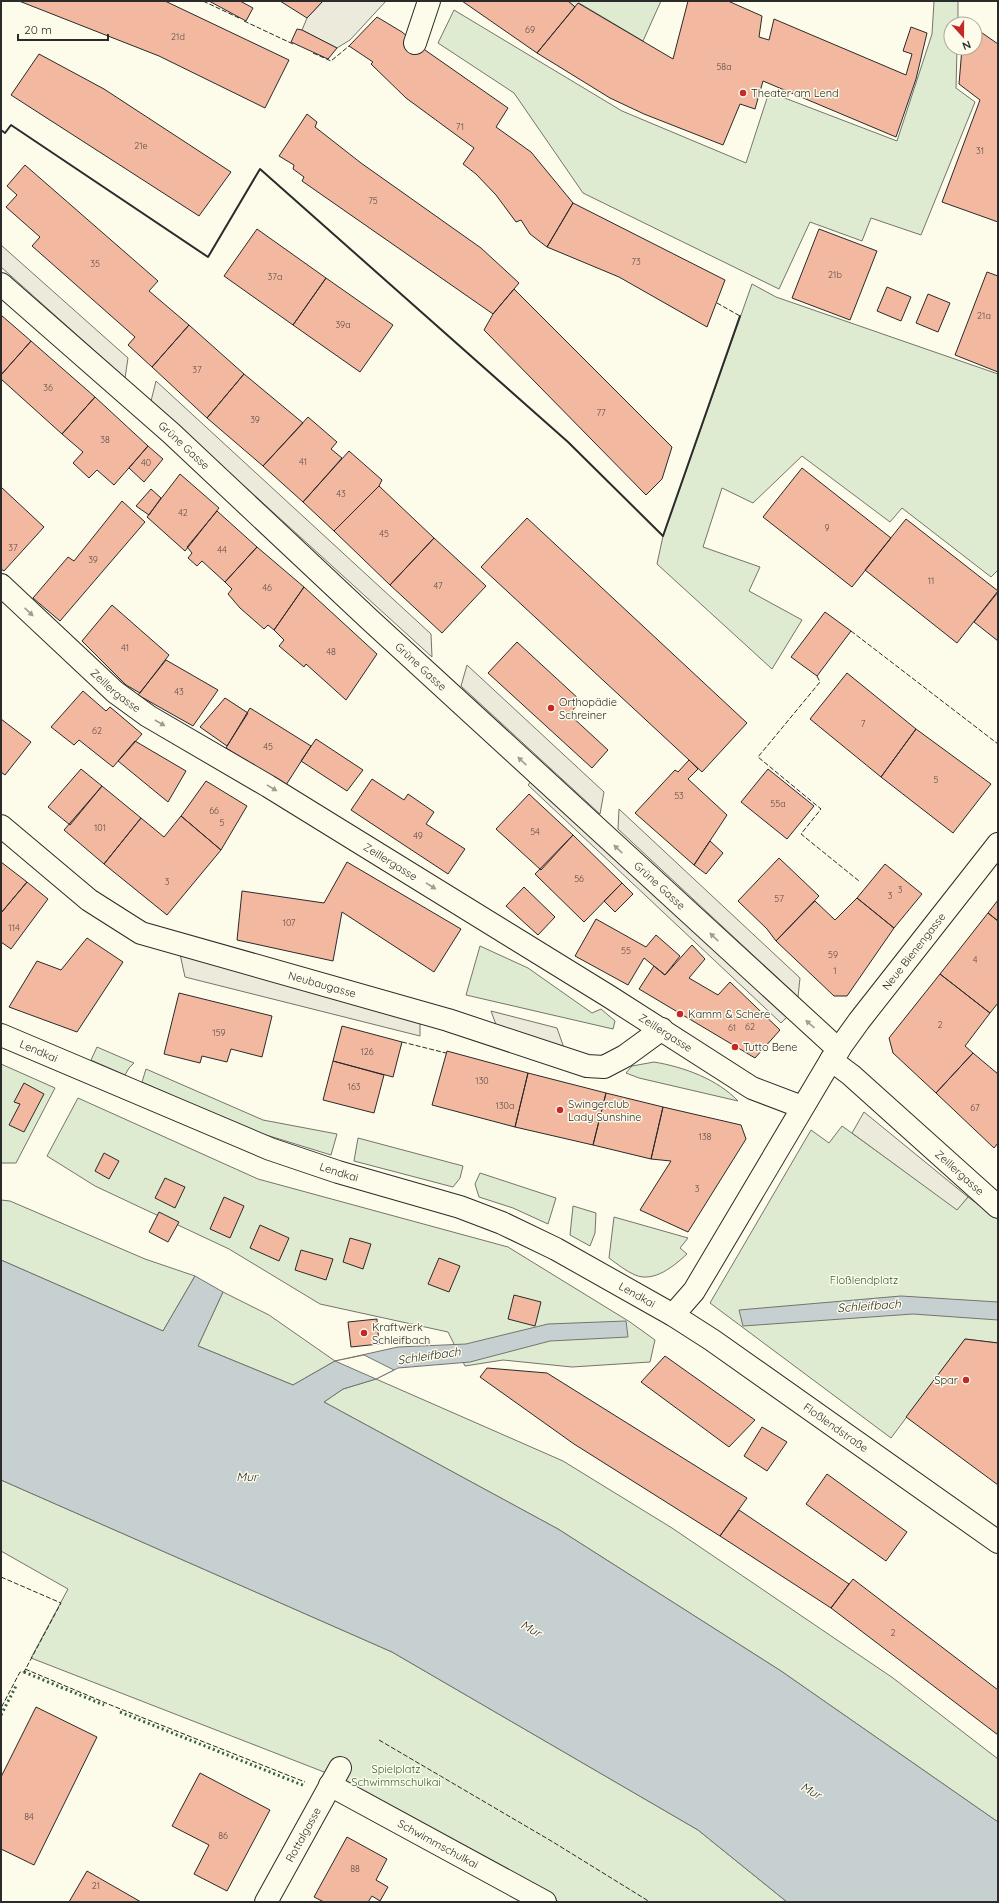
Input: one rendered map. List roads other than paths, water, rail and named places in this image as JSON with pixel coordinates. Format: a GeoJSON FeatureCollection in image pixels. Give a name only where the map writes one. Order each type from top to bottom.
{"type":"FeatureCollection","features":[{"type":"Feature","properties":{"kind":"street"},"geometry":{"type":"LineString","coordinates":[[415,44],[429,1]]}},
{"type":"Feature","properties":{"kind":"street","name":"Grüne Gasse"},"geometry":{"type":"LineString","coordinates":[[1,284],[171,433],[835,1055]]}},
{"type":"Feature","properties":{"kind":"street","name":"Zeillergasse"},"geometry":{"type":"LineString","coordinates":[[1,585],[115,692],[148,716],[268,786],[662,1029],[752,1088],[802,1107]]}},
{"type":"Feature","properties":{"kind":"street","name":"Neubaugasse"},"geometry":{"type":"LineString","coordinates":[[1,826],[89,900],[141,933],[448,1020],[587,1066],[604,1068],[625,1056],[662,1029]]}},
{"type":"Feature","properties":{"kind":"street","name":"Neue Bienengasse"},"geometry":{"type":"LineString","coordinates":[[835,1055],[859,1021],[998,844]]}},
{"type":"Feature","properties":{"kind":"street","name":"Lendkai"},"geometry":{"type":"LineString","coordinates":[[1,1035],[270,1149],[338,1172],[460,1206],[502,1223],[556,1249],[673,1315]]}},
{"type":"Feature","properties":{"kind":"street"},"geometry":{"type":"LineString","coordinates":[[673,1315],[694,1291],[802,1107],[835,1055]]}},
{"type":"Feature","properties":{"kind":"street","name":"Zeillergasse"},"geometry":{"type":"LineString","coordinates":[[835,1055],[851,1075],[998,1207]]}},
{"type":"Feature","properties":{"kind":"street","name":"Floßlendstraße"},"geometry":{"type":"LineString","coordinates":[[673,1315],[718,1344],[998,1542]]}},
{"type":"Feature","properties":{"kind":"street","name":"Rottalgasse"},"geometry":{"type":"LineString","coordinates":[[266,1902],[335,1776]]}},
{"type":"Feature","properties":{"kind":"street","name":"Schwimmschulkai"},"geometry":{"type":"LineString","coordinates":[[335,1776],[545,1902]]}},
{"type":"Feature","properties":{"kind":"water","name":"Mur"},"geometry":{"type":"Polygon","coordinates":[[[1,1260],[163,1331],[195,1276],[223,1292],[198,1346],[293,1385],[335,1361],[398,1347],[466,1344],[548,1324],[626,1321],[628,1337],[550,1341],[470,1362],[398,1368],[376,1379],[343,1389],[324,1402],[558,1529],[781,1671],[998,1822],[998,1902],[787,1902],[698,1830],[392,1652],[1,1480],[1,1260]]]}},
{"type":"Feature","properties":{"kind":"water","name":"Schleifbach"},"geometry":{"type":"Polygon","coordinates":[[[901,1296],[998,1302],[998,1320],[913,1314],[743,1326],[739,1310],[901,1296]]]}},
{"type":"Feature","properties":{"kind":"place","name":"Theater am Lend"},"geometry":{"type":"Point","coordinates":[743,93]}},
{"type":"Feature","properties":{"kind":"place","name":"Orthopädie Schreiner"},"geometry":{"type":"Point","coordinates":[551,708]}},
{"type":"Feature","properties":{"kind":"place","name":"Kamm & Schere"},"geometry":{"type":"Point","coordinates":[680,1014]}},
{"type":"Feature","properties":{"kind":"place","name":"Tutto Bene"},"geometry":{"type":"Point","coordinates":[735,1047]}},
{"type":"Feature","properties":{"kind":"place","name":"Swingerclub Lady Sunshine"},"geometry":{"type":"Point","coordinates":[560,1110]}},
{"type":"Feature","properties":{"kind":"place","name":"Kraftwerk Schleifbach"},"geometry":{"type":"Point","coordinates":[364,1333]}},
{"type":"Feature","properties":{"kind":"place","name":"Spar"},"geometry":{"type":"Point","coordinates":[966,1380]}},
{"type":"Feature","properties":{"kind":"park label","name":"Floßlendplatz"},"geometry":{"type":"Point","coordinates":[864,1280]}},
{"type":"Feature","properties":{"kind":"park label","name":"Spielplatz Schwimmschulkai"},"geometry":{"type":"Point","coordinates":[396,1775]}}]}
